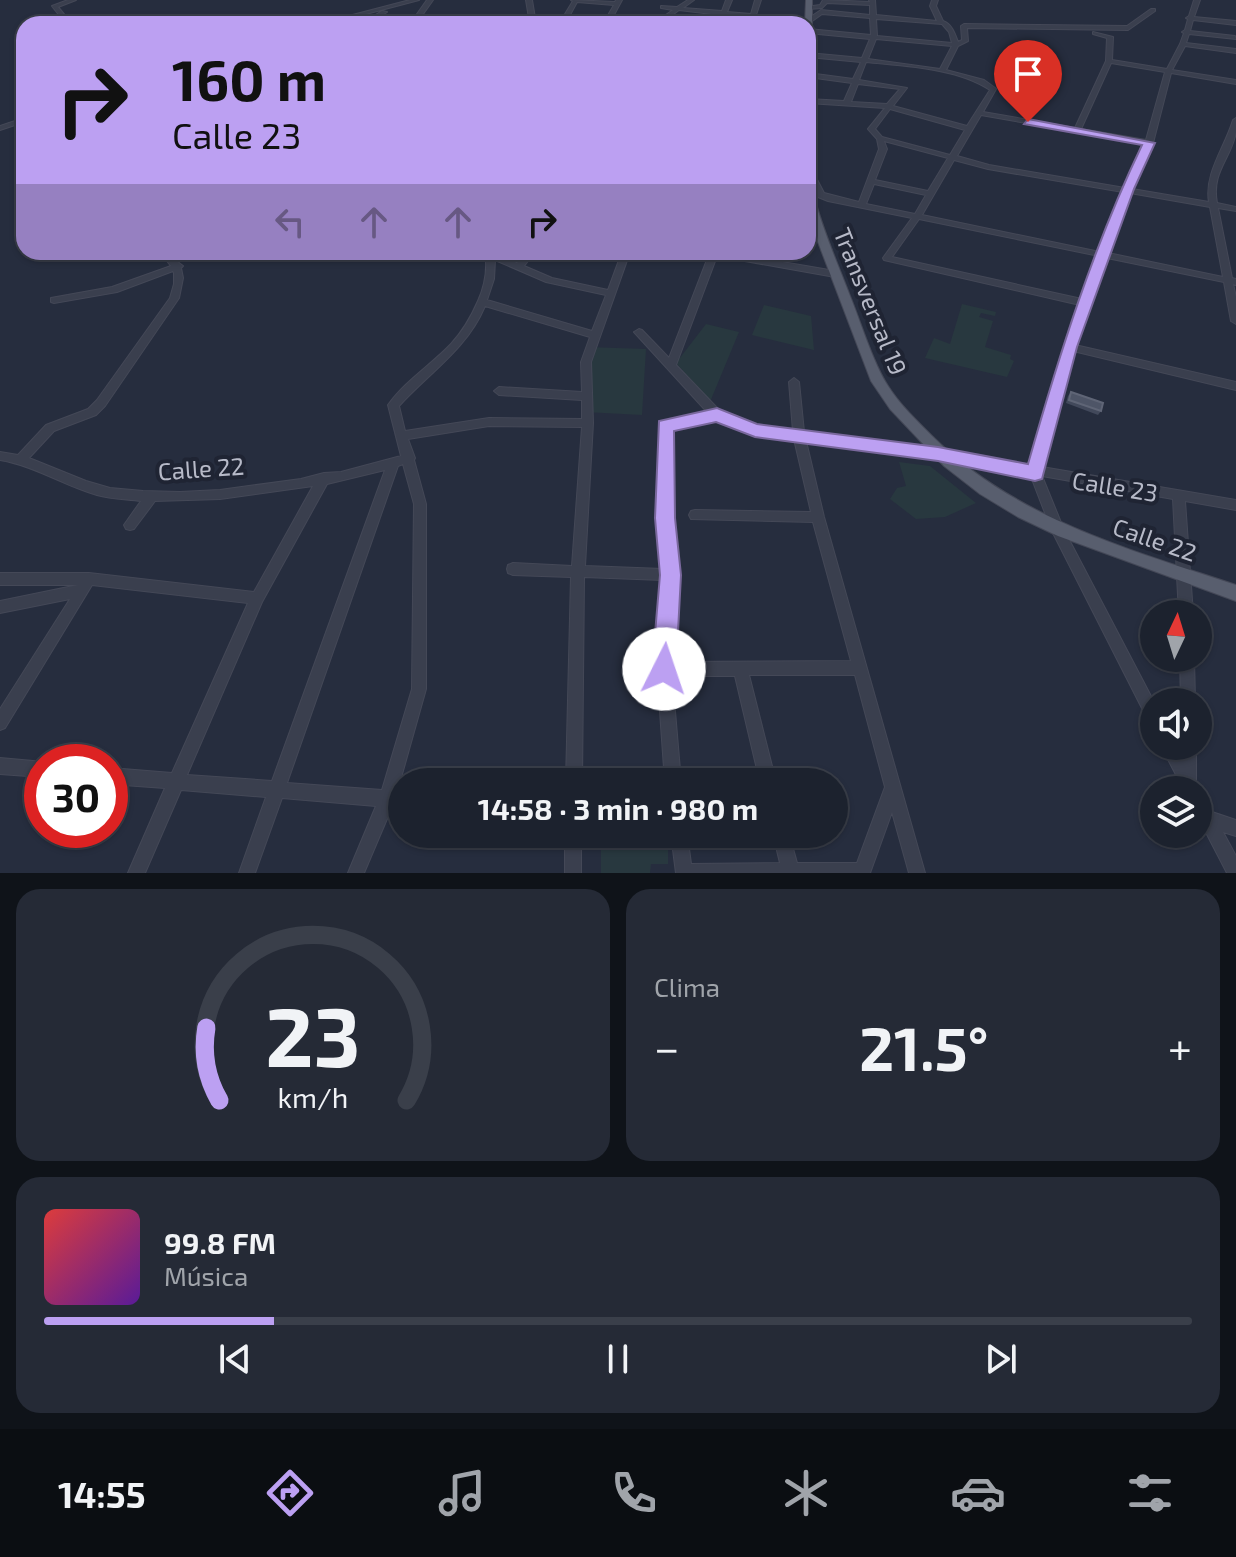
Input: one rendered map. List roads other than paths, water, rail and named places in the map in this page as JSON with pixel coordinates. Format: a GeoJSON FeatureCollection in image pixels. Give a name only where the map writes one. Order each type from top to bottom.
{"type":"FeatureCollection","features":[{"type":"Feature","properties":{"kind":"main road","name":"Transversal 19"},"geometry":{"type":"LineString","coordinates":[[816,231],[885,394],[938,454],[969,481],[1003,504],[1058,531]]}},
{"type":"Feature","properties":{"kind":"main road","name":"Calle 22"},"geometry":{"type":"LineString","coordinates":[[1058,531],[1236,593]]}},
{"type":"Feature","properties":{"kind":"street"},"geometry":{"type":"LineString","coordinates":[[63,16],[55,6],[73,0]]}},
{"type":"Feature","properties":{"kind":"street"},"geometry":{"type":"LineString","coordinates":[[361,16],[416,0]]}},
{"type":"Feature","properties":{"kind":"street"},"geometry":{"type":"LineString","coordinates":[[575,0],[618,2]]}},
{"type":"Feature","properties":{"kind":"street"},"geometry":{"type":"LineString","coordinates":[[666,0],[663,7],[667,16],[691,0]]}},
{"type":"Feature","properties":{"kind":"street"},"geometry":{"type":"LineString","coordinates":[[722,16],[729,0]]}},
{"type":"Feature","properties":{"kind":"street"},"geometry":{"type":"LineString","coordinates":[[753,15],[758,0]]}},
{"type":"Feature","properties":{"kind":"street"},"geometry":{"type":"LineString","coordinates":[[935,0],[933,6],[956,45]]}},
{"type":"Feature","properties":{"kind":"street"},"geometry":{"type":"LineString","coordinates":[[1140,690],[1058,531],[1035,473],[1069,347],[1128,189],[1149,143],[1168,72],[1183,44],[1197,0]]}},
{"type":"Feature","properties":{"kind":"street"},"geometry":{"type":"LineString","coordinates":[[809,4],[822,6],[824,1],[873,2],[874,36],[867,61],[847,103]]}},
{"type":"Feature","properties":{"kind":"street"},"geometry":{"type":"LineString","coordinates":[[663,7],[758,16]]}},
{"type":"Feature","properties":{"kind":"street"},"geometry":{"type":"LineString","coordinates":[[377,16],[388,9]]}},
{"type":"Feature","properties":{"kind":"street"},"geometry":{"type":"LineString","coordinates":[[816,27],[956,45],[965,41],[964,26],[1128,28],[1153,10]]}},
{"type":"Feature","properties":{"kind":"street"},"geometry":{"type":"LineString","coordinates":[[816,17],[821,12],[942,22]]}},
{"type":"Feature","properties":{"kind":"street"},"geometry":{"type":"LineString","coordinates":[[1189,18],[1225,26],[1236,23]]}},
{"type":"Feature","properties":{"kind":"street"},"geometry":{"type":"LineString","coordinates":[[1067,29],[1108,35],[1109,61],[1077,131]]}},
{"type":"Feature","properties":{"kind":"street"},"geometry":{"type":"LineString","coordinates":[[1185,32],[1235,38]]}},
{"type":"Feature","properties":{"kind":"street"},"geometry":{"type":"LineString","coordinates":[[1183,44],[1236,51]]}},
{"type":"Feature","properties":{"kind":"street"},"geometry":{"type":"LineString","coordinates":[[942,71],[956,45]]}},
{"type":"Feature","properties":{"kind":"street"},"geometry":{"type":"LineString","coordinates":[[816,56],[942,71],[988,83],[993,89],[918,215],[887,258],[1086,303]]}},
{"type":"Feature","properties":{"kind":"street"},"geometry":{"type":"LineString","coordinates":[[1109,61],[1236,82]]}},
{"type":"Feature","properties":{"kind":"street"},"geometry":{"type":"LineString","coordinates":[[816,76],[904,88],[886,106],[871,129],[880,138],[951,159],[1236,209]]}},
{"type":"Feature","properties":{"kind":"street"},"geometry":{"type":"LineString","coordinates":[[816,101],[886,106],[969,129]]}},
{"type":"Feature","properties":{"kind":"street"},"geometry":{"type":"LineString","coordinates":[[978,113],[1149,143]]}},
{"type":"Feature","properties":{"kind":"street"},"geometry":{"type":"LineString","coordinates":[[1236,120],[1230,146],[1213,176],[1213,204],[1232,282],[1236,321]]}},
{"type":"Feature","properties":{"kind":"street"},"geometry":{"type":"LineString","coordinates":[[862,205],[883,149],[880,138]]}},
{"type":"Feature","properties":{"kind":"street"},"geometry":{"type":"LineString","coordinates":[[871,181],[930,194]]}},
{"type":"Feature","properties":{"kind":"street"},"geometry":{"type":"LineString","coordinates":[[816,185],[821,195],[862,205],[1232,282]]}},
{"type":"Feature","properties":{"kind":"street"},"geometry":{"type":"LineString","coordinates":[[22,458],[50,428],[92,412],[101,403],[174,298],[181,280],[179,266],[173,260]]}},
{"type":"Feature","properties":{"kind":"street"},"geometry":{"type":"LineString","coordinates":[[401,768],[419,689],[420,504],[404,435],[393,405],[454,351],[471,328],[492,273],[490,260]]}},
{"type":"Feature","properties":{"kind":"street"},"geometry":{"type":"LineString","coordinates":[[504,260],[549,280],[609,293]]}},
{"type":"Feature","properties":{"kind":"street"},"geometry":{"type":"LineString","coordinates":[[519,267],[525,260]]}},
{"type":"Feature","properties":{"kind":"street"},"geometry":{"type":"LineString","coordinates":[[574,768],[578,571],[588,423],[586,362],[623,260]]}},
{"type":"Feature","properties":{"kind":"street"},"geometry":{"type":"LineString","coordinates":[[671,365],[711,260]]}},
{"type":"Feature","properties":{"kind":"street"},"geometry":{"type":"LineString","coordinates":[[754,260],[835,274]]}},
{"type":"Feature","properties":{"kind":"street"},"geometry":{"type":"LineString","coordinates":[[54,300],[114,290],[179,266]]}},
{"type":"Feature","properties":{"kind":"street"},"geometry":{"type":"LineString","coordinates":[[482,302],[595,335]]}},
{"type":"Feature","properties":{"kind":"street"},"geometry":{"type":"LineString","coordinates":[[639,332],[717,415]]}},
{"type":"Feature","properties":{"kind":"street"},"geometry":{"type":"LineString","coordinates":[[1069,347],[1236,386]]}},
{"type":"Feature","properties":{"kind":"street"},"geometry":{"type":"LineString","coordinates":[[794,382],[799,436],[818,517],[917,873]]}},
{"type":"Feature","properties":{"kind":"street"},"geometry":{"type":"LineString","coordinates":[[499,391],[587,396]]}},
{"type":"Feature","properties":{"kind":"street"},"geometry":{"type":"LineString","coordinates":[[672,768],[664,669],[670,575],[665,518],[665,426],[717,415]]}},
{"type":"Feature","properties":{"kind":"street","name":"Calle 23"},"geometry":{"type":"LineString","coordinates":[[717,415],[755,430],[938,454],[1236,505]]}},
{"type":"Feature","properties":{"kind":"street"},"geometry":{"type":"LineString","coordinates":[[404,435],[489,422],[588,423]]}},
{"type":"Feature","properties":{"kind":"street","name":"Calle 22"},"geometry":{"type":"LineString","coordinates":[[0,456],[22,458],[91,489],[152,496],[224,492],[324,478],[409,458]]}},
{"type":"Feature","properties":{"kind":"street"},"geometry":{"type":"LineString","coordinates":[[247,873],[393,464]]}},
{"type":"Feature","properties":{"kind":"street"},"geometry":{"type":"LineString","coordinates":[[136,873],[257,598],[324,478]]}},
{"type":"Feature","properties":{"kind":"street"},"geometry":{"type":"LineString","coordinates":[[130,525],[152,496]]}},
{"type":"Feature","properties":{"kind":"street"},"geometry":{"type":"LineString","coordinates":[[1179,496],[1186,600]]}},
{"type":"Feature","properties":{"kind":"street"},"geometry":{"type":"LineString","coordinates":[[695,515],[818,517]]}},
{"type":"Feature","properties":{"kind":"street"},"geometry":{"type":"LineString","coordinates":[[513,569],[670,575]]}},
{"type":"Feature","properties":{"kind":"street"},"geometry":{"type":"LineString","coordinates":[[0,579],[257,598]]}},
{"type":"Feature","properties":{"kind":"street"},"geometry":{"type":"LineString","coordinates":[[0,607],[85,585]]}},
{"type":"Feature","properties":{"kind":"street"},"geometry":{"type":"LineString","coordinates":[[0,723],[85,585]]}},
{"type":"Feature","properties":{"kind":"street"},"geometry":{"type":"LineString","coordinates":[[664,669],[860,668]]}},
{"type":"Feature","properties":{"kind":"street"},"geometry":{"type":"LineString","coordinates":[[740,669],[765,768]]}},
{"type":"Feature","properties":{"kind":"street"},"geometry":{"type":"LineString","coordinates":[[0,766],[24,768]]}},
{"type":"Feature","properties":{"kind":"street"},"geometry":{"type":"LineString","coordinates":[[128,778],[388,799]]}},
{"type":"Feature","properties":{"kind":"street"},"geometry":{"type":"LineString","coordinates":[[681,848],[684,873],[862,872],[893,786]]}},
{"type":"Feature","properties":{"kind":"street"},"geometry":{"type":"LineString","coordinates":[[356,873],[388,812]]}},
{"type":"Feature","properties":{"kind":"street"},"geometry":{"type":"LineString","coordinates":[[1212,820],[1236,828]]}},
{"type":"Feature","properties":{"kind":"street"},"geometry":{"type":"LineString","coordinates":[[1212,827],[1236,873]]}},
{"type":"Feature","properties":{"kind":"street"},"geometry":{"type":"LineString","coordinates":[[573,848],[573,873]]}},
{"type":"Feature","properties":{"kind":"street"},"geometry":{"type":"LineString","coordinates":[[785,848],[791,871]]}}]}
